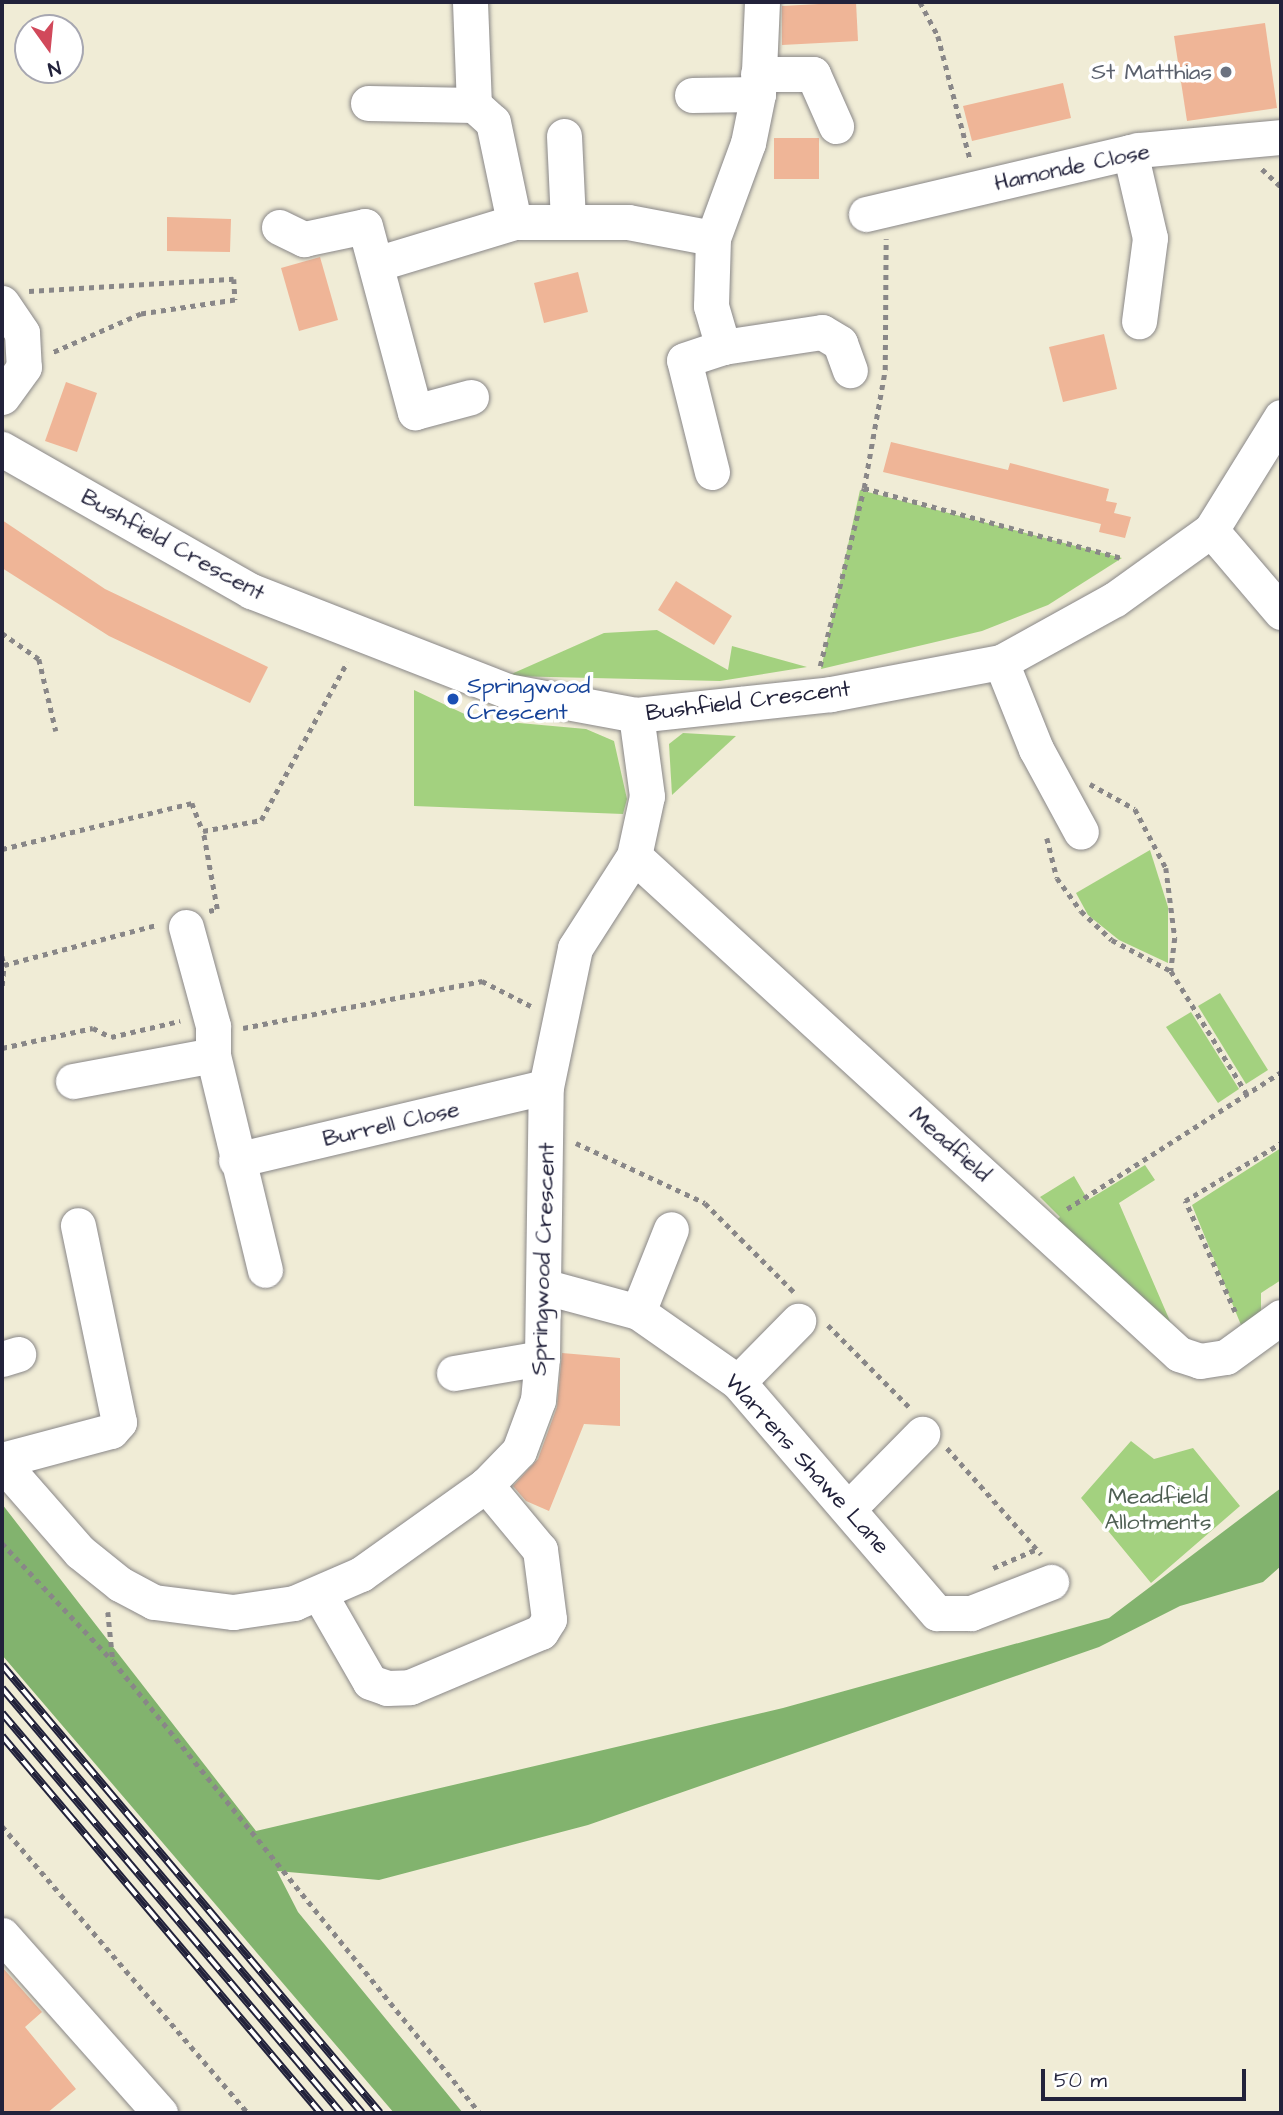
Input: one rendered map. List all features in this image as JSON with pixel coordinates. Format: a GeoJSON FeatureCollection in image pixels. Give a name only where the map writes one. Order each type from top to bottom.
{"type":"FeatureCollection","features":[{"type":"Feature","properties":{"kind":"street"},"geometry":{"type":"LineString","coordinates":[[470,2],[474,104]]}},
{"type":"Feature","properties":{"kind":"street"},"geometry":{"type":"LineString","coordinates":[[723,347],[711,306],[713,238],[748,143],[758,84],[762,2]]}},
{"type":"Feature","properties":{"kind":"street"},"geometry":{"type":"LineString","coordinates":[[692,95],[813,74],[836,126]]}},
{"type":"Feature","properties":{"kind":"street"},"geometry":{"type":"LineString","coordinates":[[368,103],[474,104],[493,122],[514,222]]}},
{"type":"Feature","properties":{"kind":"street"},"geometry":{"type":"LineString","coordinates":[[564,136],[568,220]]}},
{"type":"Feature","properties":{"kind":"street","name":"Hamonde Close"},"geometry":{"type":"LineString","coordinates":[[874,212],[1130,152],[1281,137]]}},
{"type":"Feature","properties":{"kind":"street"},"geometry":{"type":"LineString","coordinates":[[1130,152],[1150,237],[1139,321]]}},
{"type":"Feature","properties":{"kind":"street"},"geometry":{"type":"LineString","coordinates":[[376,264],[514,222],[628,222],[713,238]]}},
{"type":"Feature","properties":{"kind":"street"},"geometry":{"type":"LineString","coordinates":[[279,227],[304,239],[365,226],[415,412],[471,397]]}},
{"type":"Feature","properties":{"kind":"street"},"geometry":{"type":"LineString","coordinates":[[2,397],[24,367],[22,333],[3,303]]}},
{"type":"Feature","properties":{"kind":"street"},"geometry":{"type":"LineString","coordinates":[[712,472],[684,360],[723,347],[770,337],[822,332],[840,343],[849,370]]}},
{"type":"Feature","properties":{"kind":"street","name":"Bushfield Crescent"},"geometry":{"type":"LineString","coordinates":[[2,449],[250,591],[507,691],[636,715],[813,695],[1001,662],[1146,578],[1211,530],[1281,417]]}},
{"type":"Feature","properties":{"kind":"street"},"geometry":{"type":"LineString","coordinates":[[1211,530],[1281,612]]}},
{"type":"Feature","properties":{"kind":"street"},"geometry":{"type":"LineString","coordinates":[[1001,662],[1054,781],[1081,832]]}},
{"type":"Feature","properties":{"kind":"street","name":"Springwood Crescent"},"geometry":{"type":"LineString","coordinates":[[2,1461],[79,1552],[104,1571],[155,1602],[193,1611],[272,1608],[320,1595],[400,1551],[486,1485],[519,1451],[538,1400],[542,1359],[546,1287],[546,1087],[575,948],[635,856],[648,796],[636,715]]}},
{"type":"Feature","properties":{"kind":"street","name":"Meadfield"},"geometry":{"type":"LineString","coordinates":[[635,856],[1179,1354],[1200,1361],[1226,1357],[1281,1317]]}},
{"type":"Feature","properties":{"kind":"street"},"geometry":{"type":"LineString","coordinates":[[184,921],[212,1034],[236,1160],[265,1270]]}},
{"type":"Feature","properties":{"kind":"street"},"geometry":{"type":"LineString","coordinates":[[73,1081],[212,1034]]}},
{"type":"Feature","properties":{"kind":"street","name":"Burrell Close"},"geometry":{"type":"LineString","coordinates":[[236,1160],[546,1087]]}},
{"type":"Feature","properties":{"kind":"street"},"geometry":{"type":"LineString","coordinates":[[2,1461],[111,1431],[119,1422],[78,1225]]}},
{"type":"Feature","properties":{"kind":"street"},"geometry":{"type":"LineString","coordinates":[[638,1312],[671,1229]]}},
{"type":"Feature","properties":{"kind":"street","name":"Warrens Shawe Lane"},"geometry":{"type":"LineString","coordinates":[[546,1287],[638,1312],[738,1382],[850,1507],[937,1613],[971,1613],[1051,1582]]}},
{"type":"Feature","properties":{"kind":"street"},"geometry":{"type":"LineString","coordinates":[[738,1382],[798,1321]]}},
{"type":"Feature","properties":{"kind":"street"},"geometry":{"type":"LineString","coordinates":[[454,1373],[542,1359]]}},
{"type":"Feature","properties":{"kind":"street"},"geometry":{"type":"LineString","coordinates":[[850,1507],[922,1434]]}},
{"type":"Feature","properties":{"kind":"street"},"geometry":{"type":"LineString","coordinates":[[320,1595],[370,1682],[387,1688],[410,1687],[541,1632],[549,1619],[540,1550],[486,1485]]}},
{"type":"Feature","properties":{"kind":"street"},"geometry":{"type":"LineString","coordinates":[[2,1935],[160,2113]]}},
{"type":"Feature","properties":{"kind":"path"},"geometry":{"type":"LineString","coordinates":[[920,2],[938,36],[978,187]]}},
{"type":"Feature","properties":{"kind":"path"},"geometry":{"type":"LineString","coordinates":[[813,695],[864,488],[885,370],[874,212]]}},
{"type":"Feature","properties":{"kind":"path"},"geometry":{"type":"LineString","coordinates":[[3,303],[15,293],[63,286],[234,279],[235,300],[141,314],[24,367]]}},
{"type":"Feature","properties":{"kind":"path"},"geometry":{"type":"LineString","coordinates":[[864,488],[1126,559],[1146,578]]}},
{"type":"Feature","properties":{"kind":"path"},"geometry":{"type":"LineString","coordinates":[[2,633],[39,659],[55,731]]}},
{"type":"Feature","properties":{"kind":"path"},"geometry":{"type":"LineString","coordinates":[[203,831],[261,820],[359,634]]}},
{"type":"Feature","properties":{"kind":"path"},"geometry":{"type":"LineString","coordinates":[[1171,971],[1175,938],[1166,868],[1135,808],[1082,780],[1054,781],[1046,792],[1046,835],[1057,878],[1112,940],[1171,971],[1247,1094]]}},
{"type":"Feature","properties":{"kind":"path"},"geometry":{"type":"LineString","coordinates":[[2,849],[192,803],[203,831],[218,909],[184,921],[4,965]]}},
{"type":"Feature","properties":{"kind":"path"},"geometry":{"type":"LineString","coordinates":[[2,957],[2,986]]}},
{"type":"Feature","properties":{"kind":"path"},"geometry":{"type":"LineString","coordinates":[[2,1048],[93,1028],[111,1037],[212,1034],[482,981],[560,1020]]}},
{"type":"Feature","properties":{"kind":"path"},"geometry":{"type":"LineString","coordinates":[[1040,1226],[1281,1072]]}},
{"type":"Feature","properties":{"kind":"path"},"geometry":{"type":"LineString","coordinates":[[1247,1341],[1185,1201],[1281,1145]]}},
{"type":"Feature","properties":{"kind":"path"},"geometry":{"type":"LineString","coordinates":[[2,1543],[113,1661],[480,2113]]}},
{"type":"Feature","properties":{"kind":"path"},"geometry":{"type":"LineString","coordinates":[[104,1571],[113,1661]]}},
{"type":"Feature","properties":{"kind":"path"},"geometry":{"type":"LineString","coordinates":[[2,1826],[248,2113]]}},
{"type":"Feature","properties":{"kind":"green space"},"geometry":{"type":"Polygon","coordinates":[[[860,490],[1122,558],[1048,605],[982,631],[821,669],[860,490]]]}},
{"type":"Feature","properties":{"kind":"green space"},"geometry":{"type":"Polygon","coordinates":[[[657,630],[728,670],[732,646],[807,667],[720,681],[507,676],[604,633],[657,630]]]}},
{"type":"Feature","properties":{"kind":"green space"},"geometry":{"type":"Polygon","coordinates":[[[414,690],[475,719],[586,729],[614,741],[627,799],[623,814],[414,806],[414,690]]]}},
{"type":"Feature","properties":{"kind":"green space"},"geometry":{"type":"Polygon","coordinates":[[[683,733],[736,736],[672,795],[669,744],[683,733]]]}},
{"type":"Feature","properties":{"kind":"green space"},"geometry":{"type":"Polygon","coordinates":[[[1150,850],[1168,907],[1168,963],[1119,940],[1088,915],[1076,893],[1150,850]]]}},
{"type":"Feature","properties":{"kind":"green space"},"geometry":{"type":"Polygon","coordinates":[[[1220,993],[1268,1070],[1246,1084],[1198,1006],[1220,993]]]}},
{"type":"Feature","properties":{"kind":"green space"},"geometry":{"type":"Polygon","coordinates":[[[1191,1012],[1239,1089],[1218,1103],[1166,1027],[1191,1012]]]}},
{"type":"Feature","properties":{"kind":"green space"},"geometry":{"type":"Polygon","coordinates":[[[1281,1148],[1281,1280],[1261,1293],[1261,1314],[1241,1325],[1192,1205],[1281,1148]]]}},
{"type":"Feature","properties":{"kind":"green space"},"geometry":{"type":"Polygon","coordinates":[[[1145,1165],[1155,1180],[1119,1203],[1176,1335],[1054,1222],[1060,1217],[1040,1197],[1074,1176],[1088,1200],[1145,1165]]]}},
{"type":"Feature","properties":{"kind":"green space","name":"Meadfield Allotments"},"geometry":{"type":"Polygon","coordinates":[[[1131,1441],[1154,1459],[1193,1448],[1240,1506],[1151,1583],[1081,1498],[1131,1441]]]}},
{"type":"Feature","properties":{"kind":"green space"},"geometry":{"type":"Polygon","coordinates":[[[1281,1488],[1281,1566],[1263,1582],[1180,1606],[1099,1647],[588,1825],[379,1880],[277,1871],[298,1912],[463,2113],[394,2113],[2,1655],[2,1504],[256,1831],[783,1708],[1109,1618],[1281,1488]]]}},
{"type":"Feature","properties":{"kind":"building"},"geometry":{"type":"Polygon","coordinates":[[[856,2],[858,41],[782,45],[782,6],[856,2]]]}},
{"type":"Feature","properties":{"kind":"building","name":"St Matthias"},"geometry":{"type":"Polygon","coordinates":[[[1265,23],[1277,108],[1187,121],[1174,36],[1265,23]]]}},
{"type":"Feature","properties":{"kind":"building"},"geometry":{"type":"Polygon","coordinates":[[[1063,83],[1071,118],[972,141],[963,106],[1063,83]]]}},
{"type":"Feature","properties":{"kind":"building"},"geometry":{"type":"Polygon","coordinates":[[[774,138],[819,138],[819,179],[774,179],[774,138]]]}},
{"type":"Feature","properties":{"kind":"building"},"geometry":{"type":"Polygon","coordinates":[[[167,217],[231,219],[230,252],[167,251],[167,217]]]}},
{"type":"Feature","properties":{"kind":"building"},"geometry":{"type":"Polygon","coordinates":[[[320,257],[338,320],[299,331],[281,268],[320,257]]]}},
{"type":"Feature","properties":{"kind":"building"},"geometry":{"type":"Polygon","coordinates":[[[578,272],[588,312],[544,323],[534,283],[578,272]]]}},
{"type":"Feature","properties":{"kind":"building"},"geometry":{"type":"Polygon","coordinates":[[[1104,334],[1117,389],[1063,402],[1049,347],[1104,334]]]}},
{"type":"Feature","properties":{"kind":"building"},"geometry":{"type":"Polygon","coordinates":[[[66,382],[97,393],[77,452],[45,441],[66,382]]]}},
{"type":"Feature","properties":{"kind":"building"},"geometry":{"type":"Polygon","coordinates":[[[891,442],[1008,470],[1010,463],[1109,489],[1106,501],[1117,503],[1114,513],[1131,517],[1125,538],[1099,532],[1101,524],[883,472],[891,442]]]}},
{"type":"Feature","properties":{"kind":"building"},"geometry":{"type":"Polygon","coordinates":[[[2,520],[105,589],[268,667],[250,703],[109,636],[2,568],[2,520]]]}},
{"type":"Feature","properties":{"kind":"building"},"geometry":{"type":"Polygon","coordinates":[[[676,581],[732,616],[714,645],[658,610],[676,581]]]}},
{"type":"Feature","properties":{"kind":"building"},"geometry":{"type":"Polygon","coordinates":[[[562,1353],[620,1358],[620,1426],[584,1424],[549,1511],[526,1501],[513,1486],[538,1459],[557,1407],[562,1353]]]}},
{"type":"Feature","properties":{"kind":"building"},"geometry":{"type":"Polygon","coordinates":[[[2,1967],[42,2012],[25,2027],[76,2089],[47,2113],[2,2113],[2,1967]]]}},
{"type":"Feature","properties":{"kind":"railway"},"geometry":{"type":"LineString","coordinates":[[2,1665],[380,2113]]}},
{"type":"Feature","properties":{"kind":"railway"},"geometry":{"type":"LineString","coordinates":[[2,1688],[362,2113]]}},
{"type":"Feature","properties":{"kind":"railway"},"geometry":{"type":"LineString","coordinates":[[2,1713],[341,2113]]}},
{"type":"Feature","properties":{"kind":"railway"},"geometry":{"type":"LineString","coordinates":[[2,1736],[321,2113]]}},
{"type":"Feature","properties":{"kind":"place","name":"St Matthias"},"geometry":{"type":"Point","coordinates":[1226,72]}},
{"type":"Feature","properties":{"kind":"place","name":"Springwood Crescent"},"geometry":{"type":"Point","coordinates":[453,699]}}]}
